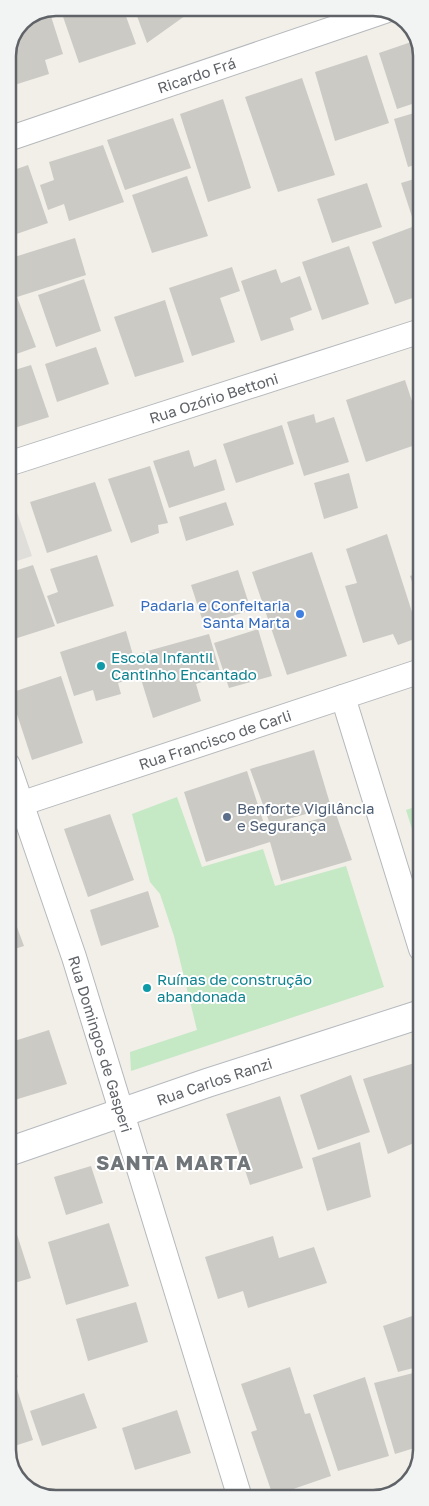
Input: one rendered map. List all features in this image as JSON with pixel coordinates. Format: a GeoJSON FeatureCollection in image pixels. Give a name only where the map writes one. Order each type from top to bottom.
{"type":"FeatureCollection","features":[{"type":"Feature","properties":{"kind":"main road","name":"Rua Carlos Ranzi"},"geometry":{"type":"LineString","coordinates":[[16,1149],[207,1083],[413,1017]]}},
{"type":"Feature","properties":{"kind":"street","name":"Ricardo Frá"},"geometry":{"type":"LineString","coordinates":[[16,136],[370,16]]}},
{"type":"Feature","properties":{"kind":"street","name":"Rua Ozório Bettoni"},"geometry":{"type":"LineString","coordinates":[[16,461],[413,334]]}},
{"type":"Feature","properties":{"kind":"street","name":"Rua Francisco de Carli"},"geometry":{"type":"LineString","coordinates":[[16,806],[413,674]]}},
{"type":"Feature","properties":{"kind":"street"},"geometry":{"type":"LineString","coordinates":[[343,697],[413,923]]}},
{"type":"Feature","properties":{"kind":"street","name":"Rua Domingos de Gasperi"},"geometry":{"type":"LineString","coordinates":[[16,809],[74,956],[238,1490]]}},
{"type":"Feature","properties":{"kind":"shaded area"},"geometry":{"type":"Polygon","coordinates":[[[16,509],[32,556],[16,561],[16,509]]]}},
{"type":"Feature","properties":{"kind":"green space"},"geometry":{"type":"Polygon","coordinates":[[[177,797],[202,867],[263,849],[275,886],[346,866],[384,987],[131,1071],[130,1052],[197,1030],[174,936],[160,894],[150,882],[132,814],[177,797]]]}},
{"type":"Feature","properties":{"kind":"green space"},"geometry":{"type":"Polygon","coordinates":[[[413,808],[413,832],[406,810],[413,808]]]}},
{"type":"Feature","properties":{"kind":"building"},"geometry":{"type":"Polygon","coordinates":[[[63,16],[126,16],[136,44],[79,63],[63,16]]]}},
{"type":"Feature","properties":{"kind":"building"},"geometry":{"type":"Polygon","coordinates":[[[137,16],[185,16],[147,43],[137,16]]]}},
{"type":"Feature","properties":{"kind":"building"},"geometry":{"type":"Polygon","coordinates":[[[51,17],[63,54],[45,60],[49,74],[16,84],[16,56],[19,41],[34,23],[51,17]]]}},
{"type":"Feature","properties":{"kind":"building"},"geometry":{"type":"Polygon","coordinates":[[[410,42],[413,56],[413,104],[397,109],[379,53],[410,42]]]}},
{"type":"Feature","properties":{"kind":"building"},"geometry":{"type":"Polygon","coordinates":[[[367,55],[389,123],[335,141],[315,72],[367,55]]]}},
{"type":"Feature","properties":{"kind":"building"},"geometry":{"type":"Polygon","coordinates":[[[302,78],[335,175],[278,192],[245,97],[302,78]]]}},
{"type":"Feature","properties":{"kind":"building"},"geometry":{"type":"Polygon","coordinates":[[[223,99],[251,188],[208,202],[180,114],[223,99]]]}},
{"type":"Feature","properties":{"kind":"building"},"geometry":{"type":"Polygon","coordinates":[[[413,113],[413,165],[408,167],[394,119],[413,113]]]}},
{"type":"Feature","properties":{"kind":"building"},"geometry":{"type":"Polygon","coordinates":[[[173,118],[191,168],[125,190],[107,140],[173,118]]]}},
{"type":"Feature","properties":{"kind":"building"},"geometry":{"type":"Polygon","coordinates":[[[103,145],[124,202],[69,221],[64,204],[48,210],[40,185],[54,180],[49,162],[103,145]]]}},
{"type":"Feature","properties":{"kind":"building"},"geometry":{"type":"Polygon","coordinates":[[[28,165],[48,223],[16,234],[16,169],[28,165]]]}},
{"type":"Feature","properties":{"kind":"building"},"geometry":{"type":"Polygon","coordinates":[[[187,176],[208,236],[152,253],[132,195],[187,176]]]}},
{"type":"Feature","properties":{"kind":"building"},"geometry":{"type":"Polygon","coordinates":[[[413,179],[413,220],[401,183],[413,179]]]}},
{"type":"Feature","properties":{"kind":"building"},"geometry":{"type":"Polygon","coordinates":[[[367,183],[382,227],[332,243],[317,199],[367,183]]]}},
{"type":"Feature","properties":{"kind":"building"},"geometry":{"type":"Polygon","coordinates":[[[413,227],[413,298],[395,304],[372,242],[413,227]]]}},
{"type":"Feature","properties":{"kind":"building"},"geometry":{"type":"Polygon","coordinates":[[[75,238],[86,275],[17,297],[16,256],[75,238]]]}},
{"type":"Feature","properties":{"kind":"building"},"geometry":{"type":"Polygon","coordinates":[[[349,246],[369,304],[322,320],[302,262],[349,246]]]}},
{"type":"Feature","properties":{"kind":"building"},"geometry":{"type":"Polygon","coordinates":[[[232,267],[240,291],[220,298],[235,342],[192,356],[169,288],[232,267]]]}},
{"type":"Feature","properties":{"kind":"building"},"geometry":{"type":"Polygon","coordinates":[[[276,269],[281,283],[300,276],[312,310],[290,318],[294,330],[261,341],[241,281],[276,269]]]}},
{"type":"Feature","properties":{"kind":"building"},"geometry":{"type":"Polygon","coordinates":[[[84,279],[101,331],[56,347],[38,295],[84,279]]]}},
{"type":"Feature","properties":{"kind":"building"},"geometry":{"type":"Polygon","coordinates":[[[16,297],[36,347],[16,354],[16,297]]]}},
{"type":"Feature","properties":{"kind":"building"},"geometry":{"type":"Polygon","coordinates":[[[165,300],[184,362],[135,377],[114,317],[165,300]]]}},
{"type":"Feature","properties":{"kind":"building"},"geometry":{"type":"Polygon","coordinates":[[[96,347],[109,384],[57,402],[45,364],[96,347]]]}},
{"type":"Feature","properties":{"kind":"building"},"geometry":{"type":"Polygon","coordinates":[[[31,365],[49,417],[16,427],[16,370],[31,365]]]}},
{"type":"Feature","properties":{"kind":"building"},"geometry":{"type":"Polygon","coordinates":[[[405,380],[413,404],[413,446],[366,462],[346,400],[405,380]]]}},
{"type":"Feature","properties":{"kind":"building"},"geometry":{"type":"Polygon","coordinates":[[[314,414],[316,423],[334,417],[349,462],[304,476],[287,422],[314,414]]]}},
{"type":"Feature","properties":{"kind":"building"},"geometry":{"type":"Polygon","coordinates":[[[282,425],[294,464],[236,483],[223,444],[282,425]]]}},
{"type":"Feature","properties":{"kind":"building"},"geometry":{"type":"Polygon","coordinates":[[[189,450],[194,467],[216,459],[225,490],[169,508],[153,461],[189,450]]]}},
{"type":"Feature","properties":{"kind":"building"},"geometry":{"type":"Polygon","coordinates":[[[150,466],[168,523],[158,525],[159,533],[131,543],[108,479],[150,466]]]}},
{"type":"Feature","properties":{"kind":"building"},"geometry":{"type":"Polygon","coordinates":[[[349,473],[358,508],[324,519],[314,483],[349,473]]]}},
{"type":"Feature","properties":{"kind":"building"},"geometry":{"type":"Polygon","coordinates":[[[95,482],[112,531],[47,553],[30,502],[95,482]]]}},
{"type":"Feature","properties":{"kind":"building"},"geometry":{"type":"Polygon","coordinates":[[[226,502],[234,525],[186,541],[179,517],[226,502]]]}},
{"type":"Feature","properties":{"kind":"building"},"geometry":{"type":"Polygon","coordinates":[[[387,534],[413,615],[413,640],[398,645],[393,634],[363,643],[345,586],[357,583],[346,549],[387,534]]]}},
{"type":"Feature","properties":{"kind":"building","name":"Padaria e Confeitaria Santa Marta"},"geometry":{"type":"Polygon","coordinates":[[[312,552],[347,656],[287,675],[252,572],[312,552]]]}},
{"type":"Feature","properties":{"kind":"building"},"geometry":{"type":"Polygon","coordinates":[[[97,555],[114,606],[57,624],[47,596],[58,592],[50,569],[97,555]]]}},
{"type":"Feature","properties":{"kind":"building"},"geometry":{"type":"Polygon","coordinates":[[[33,565],[55,626],[16,638],[16,570],[33,565]]]}},
{"type":"Feature","properties":{"kind":"building"},"geometry":{"type":"Polygon","coordinates":[[[238,570],[251,610],[204,625],[191,585],[238,570]]]}},
{"type":"Feature","properties":{"kind":"building"},"geometry":{"type":"Polygon","coordinates":[[[258,629],[272,676],[229,688],[214,643],[258,629]]]}},
{"type":"Feature","properties":{"kind":"building"},"geometry":{"type":"Polygon","coordinates":[[[126,631],[133,655],[209,634],[221,675],[196,684],[201,701],[153,718],[140,676],[118,683],[121,694],[96,701],[93,690],[74,696],[60,652],[126,631]]]}},
{"type":"Feature","properties":{"kind":"building"},"geometry":{"type":"Polygon","coordinates":[[[61,676],[83,743],[32,760],[16,711],[16,691],[61,676]]]}},
{"type":"Feature","properties":{"kind":"building"},"geometry":{"type":"Polygon","coordinates":[[[314,750],[331,807],[270,824],[250,769],[314,750]]]}},
{"type":"Feature","properties":{"kind":"building"},"geometry":{"type":"Polygon","coordinates":[[[247,771],[267,833],[336,814],[352,860],[281,881],[270,842],[206,862],[184,792],[247,771]]]}},
{"type":"Feature","properties":{"kind":"building"},"geometry":{"type":"Polygon","coordinates":[[[110,814],[134,880],[88,897],[64,829],[110,814]]]}},
{"type":"Feature","properties":{"kind":"building"},"geometry":{"type":"Polygon","coordinates":[[[148,891],[159,927],[101,946],[90,910],[148,891]]]}},
{"type":"Feature","properties":{"kind":"building"},"geometry":{"type":"Polygon","coordinates":[[[16,924],[24,946],[16,948],[16,924]]]}},
{"type":"Feature","properties":{"kind":"building"},"geometry":{"type":"Polygon","coordinates":[[[49,1030],[67,1084],[16,1100],[16,1040],[49,1030]]]}},
{"type":"Feature","properties":{"kind":"building"},"geometry":{"type":"Polygon","coordinates":[[[413,1063],[413,1143],[388,1154],[363,1079],[413,1063]]]}},
{"type":"Feature","properties":{"kind":"building"},"geometry":{"type":"Polygon","coordinates":[[[351,1075],[370,1132],[318,1150],[300,1095],[351,1075]]]}},
{"type":"Feature","properties":{"kind":"building"},"geometry":{"type":"Polygon","coordinates":[[[280,1096],[303,1168],[250,1185],[226,1114],[280,1096]]]}},
{"type":"Feature","properties":{"kind":"building"},"geometry":{"type":"Polygon","coordinates":[[[360,1142],[371,1197],[327,1211],[312,1158],[360,1142]]]}},
{"type":"Feature","properties":{"kind":"building"},"geometry":{"type":"Polygon","coordinates":[[[91,1166],[103,1203],[66,1215],[54,1177],[91,1166]]]}},
{"type":"Feature","properties":{"kind":"building"},"geometry":{"type":"Polygon","coordinates":[[[109,1223],[129,1286],[66,1305],[48,1242],[109,1223]]]}},
{"type":"Feature","properties":{"kind":"building"},"geometry":{"type":"Polygon","coordinates":[[[16,1231],[31,1278],[16,1283],[16,1231]]]}},
{"type":"Feature","properties":{"kind":"building"},"geometry":{"type":"Polygon","coordinates":[[[273,1236],[279,1258],[314,1247],[327,1283],[248,1308],[243,1291],[218,1299],[205,1257],[273,1236]]]}},
{"type":"Feature","properties":{"kind":"building"},"geometry":{"type":"Polygon","coordinates":[[[136,1302],[148,1342],[88,1361],[76,1319],[136,1302]]]}},
{"type":"Feature","properties":{"kind":"building"},"geometry":{"type":"Polygon","coordinates":[[[413,1316],[413,1368],[398,1372],[383,1326],[413,1316]]]}},
{"type":"Feature","properties":{"kind":"building"},"geometry":{"type":"Polygon","coordinates":[[[290,1367],[305,1414],[310,1413],[331,1476],[290,1490],[271,1490],[251,1432],[257,1430],[241,1384],[290,1367]]]}},
{"type":"Feature","properties":{"kind":"building"},"geometry":{"type":"Polygon","coordinates":[[[413,1373],[413,1448],[395,1454],[374,1383],[413,1373]]]}},
{"type":"Feature","properties":{"kind":"building"},"geometry":{"type":"Polygon","coordinates":[[[365,1377],[389,1456],[338,1471],[313,1395],[365,1377]]]}},
{"type":"Feature","properties":{"kind":"building"},"geometry":{"type":"Polygon","coordinates":[[[16,1389],[33,1440],[16,1445],[16,1389]]]}},
{"type":"Feature","properties":{"kind":"building"},"geometry":{"type":"Polygon","coordinates":[[[84,1393],[97,1428],[42,1446],[30,1411],[84,1393]]]}},
{"type":"Feature","properties":{"kind":"building"},"geometry":{"type":"Polygon","coordinates":[[[177,1410],[191,1453],[135,1470],[122,1428],[177,1410]]]}},
{"type":"Feature","properties":{"kind":"place","name":"Padaria e Confeitaria Santa Marta"},"geometry":{"type":"Point","coordinates":[300,614]}},
{"type":"Feature","properties":{"kind":"place","name":"Escola Infantil Cantinho Encantado"},"geometry":{"type":"Point","coordinates":[101,666]}},
{"type":"Feature","properties":{"kind":"place","name":"Benforte Vigilância e Segurança"},"geometry":{"type":"Point","coordinates":[227,817]}},
{"type":"Feature","properties":{"kind":"place","name":"Ruínas de construção abandonada"},"geometry":{"type":"Point","coordinates":[147,988]}},
{"type":"Feature","properties":{"kind":"district","name":"SANTA MARTA"},"geometry":{"type":"Point","coordinates":[174,1162]}}]}
